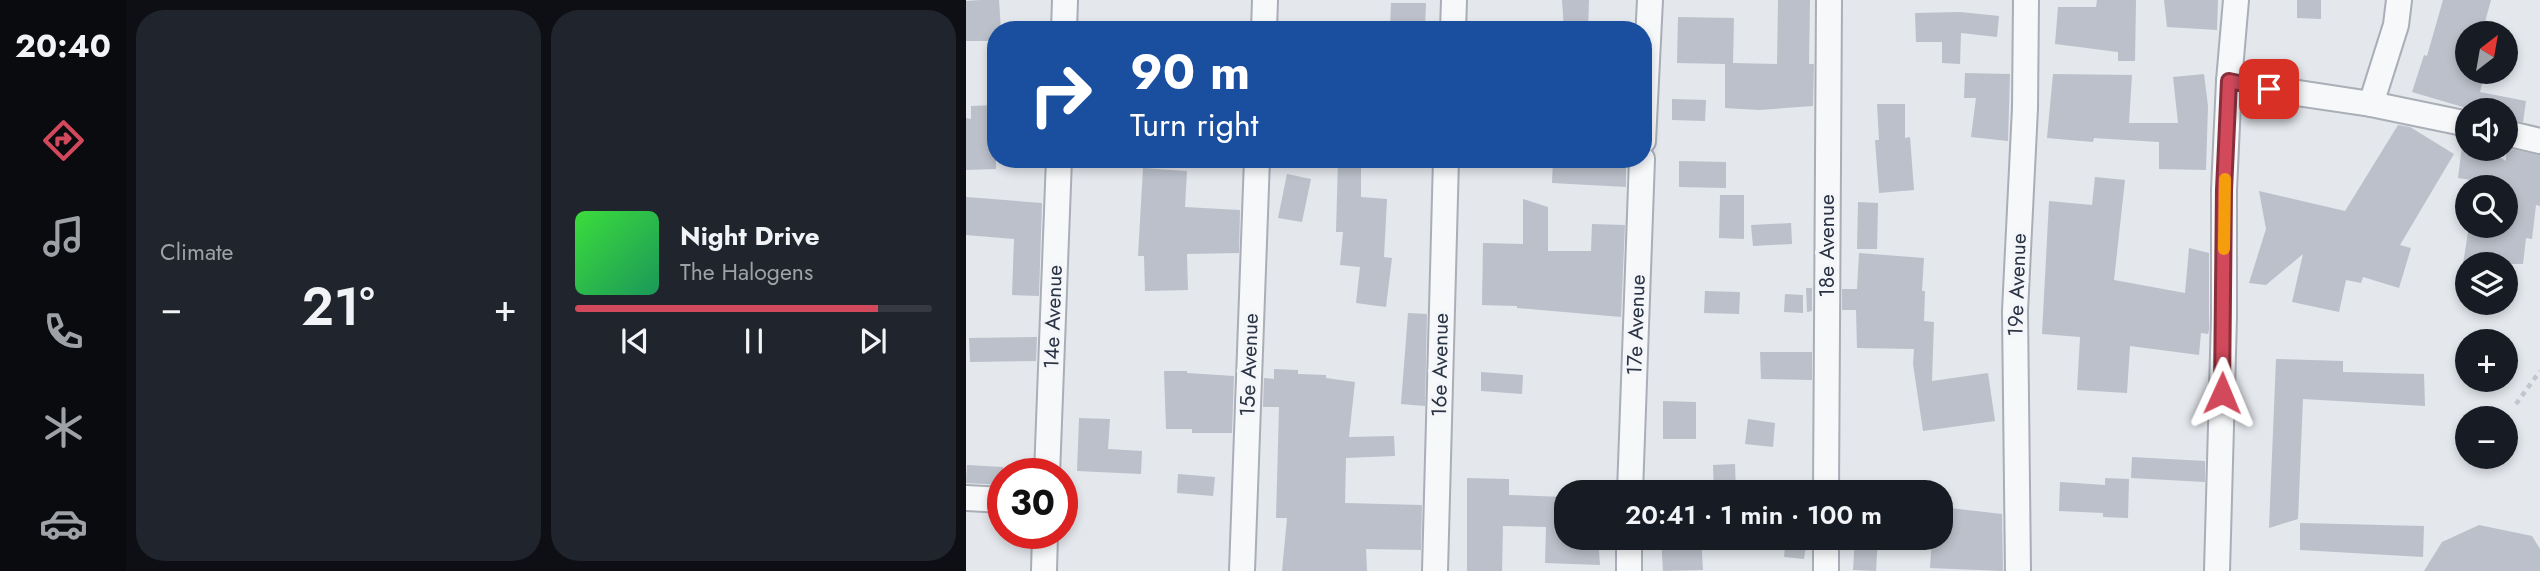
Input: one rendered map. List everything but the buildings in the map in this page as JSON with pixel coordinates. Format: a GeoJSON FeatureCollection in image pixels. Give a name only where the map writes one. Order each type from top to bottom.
{"type":"FeatureCollection","features":[{"type":"Feature","properties":{"kind":"street"},"geometry":{"type":"LineString","coordinates":[[1064,21],[1065,0]]}},
{"type":"Feature","properties":{"kind":"street"},"geometry":{"type":"LineString","coordinates":[[1264,21],[1265,0]]}},
{"type":"Feature","properties":{"kind":"street"},"geometry":{"type":"LineString","coordinates":[[1453,21],[1454,0]]}},
{"type":"Feature","properties":{"kind":"street"},"geometry":{"type":"LineString","coordinates":[[1649,21],[1650,0]]}},
{"type":"Feature","properties":{"kind":"street","name":"18e Avenue"},"geometry":{"type":"LineString","coordinates":[[1826,480],[1829,0]]}},
{"type":"Feature","properties":{"kind":"street","name":"19e Avenue"},"geometry":{"type":"LineString","coordinates":[[2018,571],[2015,312],[2025,108],[2026,0]]}},
{"type":"Feature","properties":{"kind":"street"},"geometry":{"type":"LineString","coordinates":[[2217,571],[2229,81],[2236,0]]}},
{"type":"Feature","properties":{"kind":"street"},"geometry":{"type":"LineString","coordinates":[[2371,104],[2396,25],[2399,0]]}},
{"type":"Feature","properties":{"kind":"street"},"geometry":{"type":"LineString","coordinates":[[2229,81],[2371,104],[2455,121]]}},
{"type":"Feature","properties":{"kind":"street"},"geometry":{"type":"LineString","coordinates":[[2518,136],[2540,141]]}},
{"type":"Feature","properties":{"kind":"street","name":"14e Avenue"},"geometry":{"type":"LineString","coordinates":[[1048,458],[1059,168]]}},
{"type":"Feature","properties":{"kind":"street","name":"15e Avenue"},"geometry":{"type":"LineString","coordinates":[[1242,571],[1257,168]]}},
{"type":"Feature","properties":{"kind":"street","name":"16e Avenue"},"geometry":{"type":"LineString","coordinates":[[1435,571],[1446,168]]}},
{"type":"Feature","properties":{"kind":"street","name":"17e Avenue"},"geometry":{"type":"LineString","coordinates":[[1630,480],[1642,168]]}},
{"type":"Feature","properties":{"kind":"street"},"geometry":{"type":"LineString","coordinates":[[966,498],[987,499]]}},
{"type":"Feature","properties":{"kind":"street"},"geometry":{"type":"LineString","coordinates":[[1044,571],[1045,549]]}},
{"type":"Feature","properties":{"kind":"street"},"geometry":{"type":"LineString","coordinates":[[1629,550],[1629,571]]}},
{"type":"Feature","properties":{"kind":"street"},"geometry":{"type":"LineString","coordinates":[[1826,550],[1826,571]]}},
{"type":"Feature","properties":{"kind":"path"},"geometry":{"type":"LineString","coordinates":[[2516,404],[2540,371]]}},
{"type":"Feature","properties":{"kind":"slow traffic"},"geometry":{"type":"LineString","coordinates":[[2224,249],[2225,179]]}},
{"type":"Feature","properties":{"kind":"route"},"geometry":{"type":"LineString","coordinates":[[2222,393],[2224,190],[2229,81],[2269,89]]}}]}
